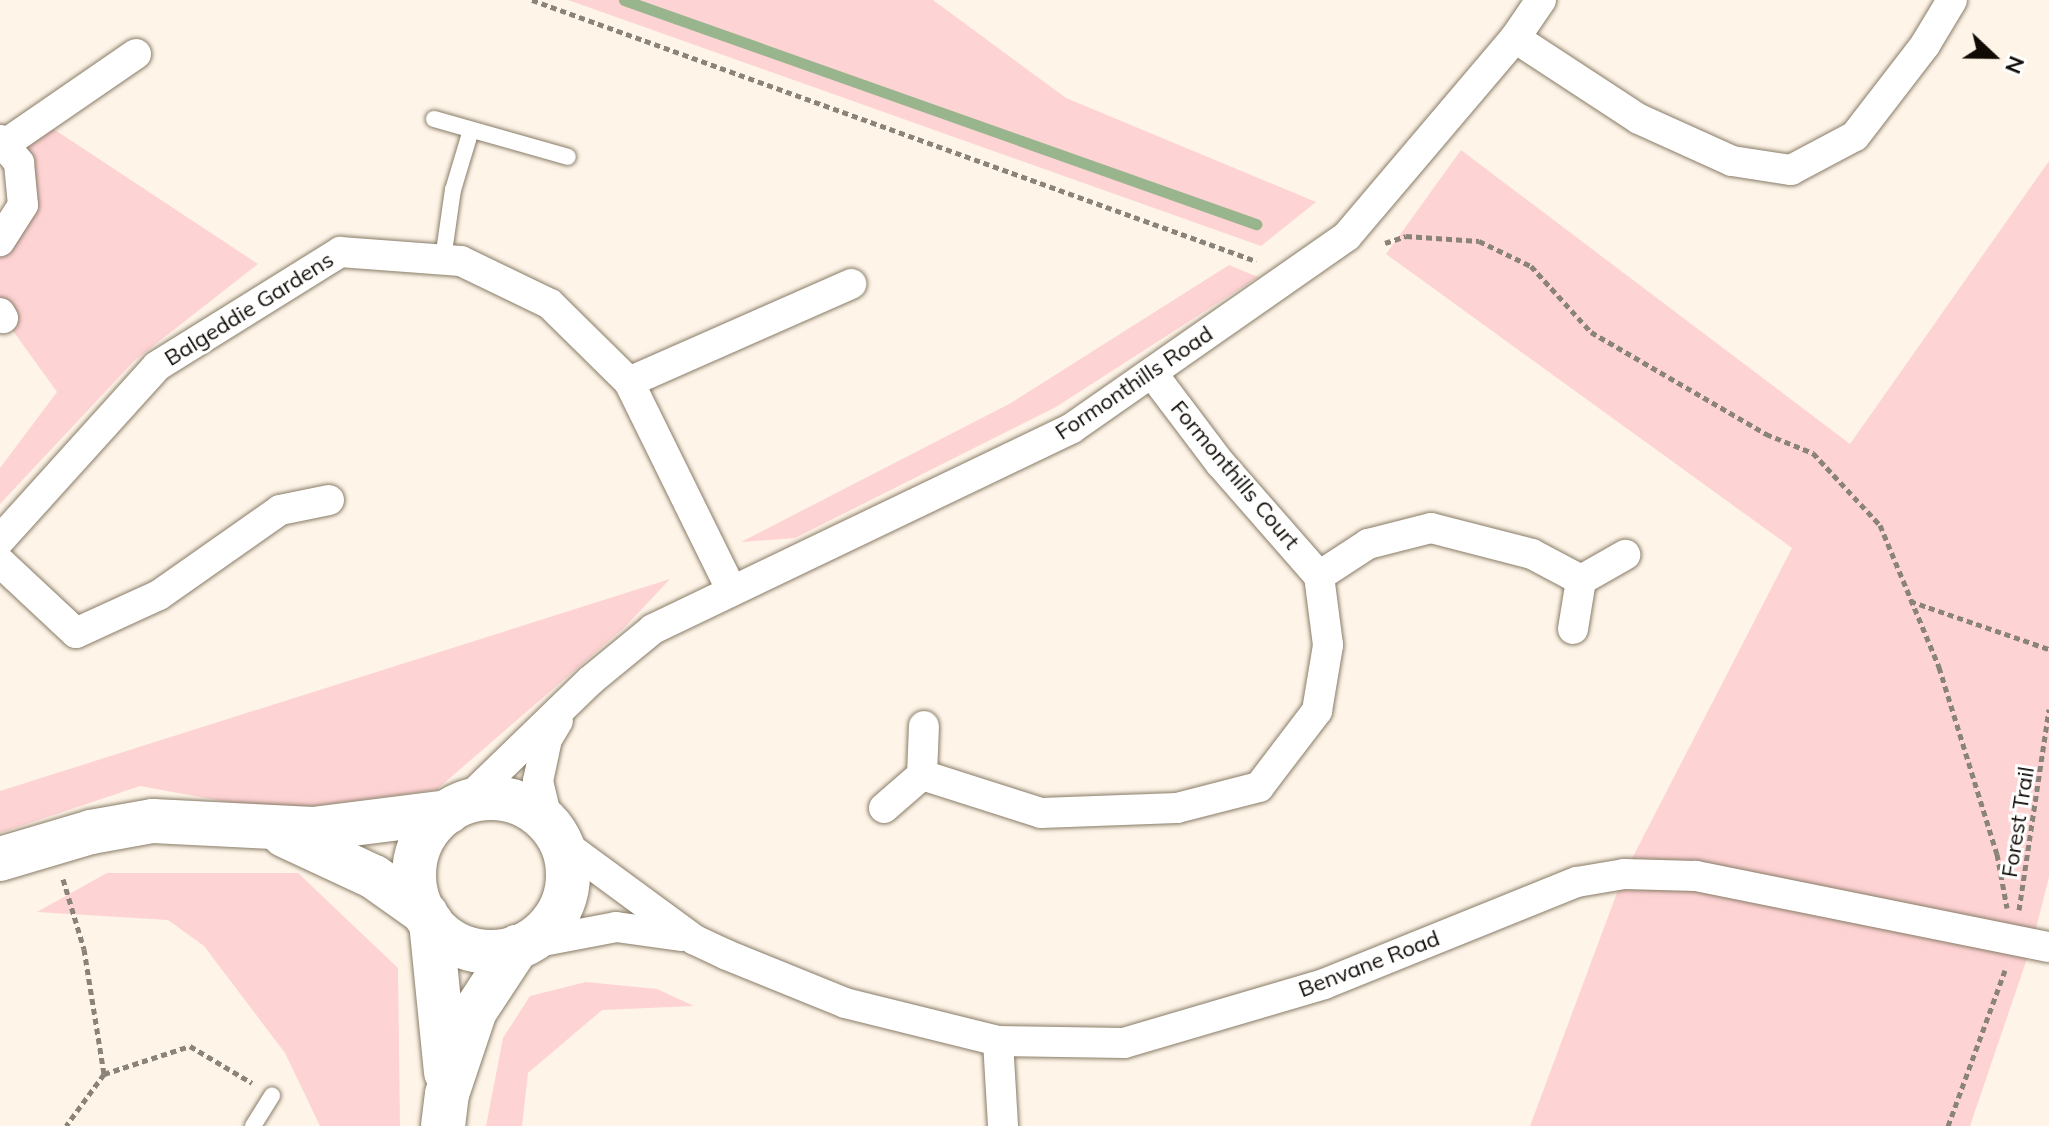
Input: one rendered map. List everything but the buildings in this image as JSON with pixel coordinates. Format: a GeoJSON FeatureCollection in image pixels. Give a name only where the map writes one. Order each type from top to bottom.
{"type":"FeatureCollection","features":[{"type":"Feature","properties":{"kind":"street","name":"Formonthills Road"},"geometry":{"type":"LineString","coordinates":[[456,807],[566,709],[591,680],[653,629],[1072,428],[1347,236],[1515,38],[1541,0]]}},
{"type":"Feature","properties":{"kind":"street"},"geometry":{"type":"LineString","coordinates":[[1515,38],[1639,119],[1732,161],[1791,170],[1855,136],[1925,45],[1952,0]]}},
{"type":"Feature","properties":{"kind":"street"},"geometry":{"type":"LineString","coordinates":[[0,241],[23,205],[19,163],[3,142],[136,54]]}},
{"type":"Feature","properties":{"kind":"street","name":"Balgeddie Gardens"},"geometry":{"type":"LineString","coordinates":[[0,540],[157,366],[340,252],[461,261],[550,304],[629,382],[731,589]]}},
{"type":"Feature","properties":{"kind":"street"},"geometry":{"type":"LineString","coordinates":[[629,382],[851,284]]}},
{"type":"Feature","properties":{"kind":"street","name":"Formonthills Court"},"geometry":{"type":"LineString","coordinates":[[1152,373],[1220,463],[1319,576]]}},
{"type":"Feature","properties":{"kind":"street"},"geometry":{"type":"LineString","coordinates":[[0,562],[76,633],[159,595],[280,510],[329,500]]}},
{"type":"Feature","properties":{"kind":"street"},"geometry":{"type":"LineString","coordinates":[[922,775],[1041,813],[1177,808],[1259,787],[1317,711],[1328,645],[1319,576],[1368,544],[1431,528],[1532,554],[1581,580]]}},
{"type":"Feature","properties":{"kind":"street"},"geometry":{"type":"LineString","coordinates":[[1581,580],[1625,555]]}},
{"type":"Feature","properties":{"kind":"street"},"geometry":{"type":"LineString","coordinates":[[1573,629],[1581,580]]}},
{"type":"Feature","properties":{"kind":"street","name":"Formonthills Road"},"geometry":{"type":"LineString","coordinates":[[554,832],[538,781],[541,759],[566,709]]}},
{"type":"Feature","properties":{"kind":"street"},"geometry":{"type":"LineString","coordinates":[[884,808],[922,775],[924,726]]}},
{"type":"Feature","properties":{"kind":"street"},"geometry":{"type":"LineString","coordinates":[[0,859],[53,843],[153,821],[271,830],[395,822],[489,797],[514,800],[554,832],[569,881],[562,906],[548,928],[522,945],[475,1011],[445,1110]]}},
{"type":"Feature","properties":{"kind":"street"},"geometry":{"type":"LineString","coordinates":[[445,1110],[428,918],[414,881],[417,857],[426,833],[456,807]]}},
{"type":"Feature","properties":{"kind":"street"},"geometry":{"type":"LineString","coordinates":[[271,830],[365,872],[428,918],[453,942],[476,951],[522,945]]}},
{"type":"Feature","properties":{"kind":"street","name":"Benvane Road"},"geometry":{"type":"LineString","coordinates":[[554,832],[695,940]]}},
{"type":"Feature","properties":{"kind":"street","name":"Benvane Road"},"geometry":{"type":"LineString","coordinates":[[522,945],[616,927],[695,940],[845,1003],[998,1041],[1124,1043],[1324,984],[1577,882],[1624,874],[1696,876],[2049,947]]}},
{"type":"Feature","properties":{"kind":"street"},"geometry":{"type":"LineString","coordinates":[[998,1041],[1003,1126]]}},
{"type":"Feature","properties":{"kind":"lane"},"geometry":{"type":"LineString","coordinates":[[434,119],[568,157]]}},
{"type":"Feature","properties":{"kind":"lane"},"geometry":{"type":"LineString","coordinates":[[443,259],[453,190],[471,130]]}},
{"type":"Feature","properties":{"kind":"lane"},"geometry":{"type":"LineString","coordinates":[[253,1126],[272,1096]]}},
{"type":"Feature","properties":{"kind":"path"},"geometry":{"type":"LineString","coordinates":[[532,0],[1291,276]]}},
{"type":"Feature","properties":{"kind":"path"},"geometry":{"type":"LineString","coordinates":[[1377,246],[1406,236],[1479,241],[1531,266],[1591,332],[1766,434],[1813,453],[1880,525],[1939,667],[1997,854],[2013,940]]}},
{"type":"Feature","properties":{"kind":"path"},"geometry":{"type":"LineString","coordinates":[[1909,600],[2049,649]]}},
{"type":"Feature","properties":{"kind":"path","name":"Forest Trail"},"geometry":{"type":"LineString","coordinates":[[1948,1126],[2000,993],[2013,940],[2030,864],[2049,709]]}},
{"type":"Feature","properties":{"kind":"path"},"geometry":{"type":"LineString","coordinates":[[53,843],[84,949],[104,1074]]}},
{"type":"Feature","properties":{"kind":"path"},"geometry":{"type":"LineString","coordinates":[[66,1126],[104,1074],[190,1046],[272,1096]]}},
{"type":"Feature","properties":{"kind":"shaded area"},"geometry":{"type":"Polygon","coordinates":[[[568,0],[933,0],[1066,98],[1316,202],[1261,246],[568,0]]]}},
{"type":"Feature","properties":{"kind":"shaded area"},"geometry":{"type":"Polygon","coordinates":[[[40,120],[258,264],[134,361],[0,504],[0,468],[57,392],[0,313],[0,241],[17,221],[5,144],[40,120]]]}},
{"type":"Feature","properties":{"kind":"shaded area"},"geometry":{"type":"Polygon","coordinates":[[[1461,150],[1850,444],[2049,161],[2049,877],[2032,944],[1970,1126],[1530,1126],[1624,874],[1792,548],[1386,254],[1461,150]]]}},
{"type":"Feature","properties":{"kind":"shaded area"},"geometry":{"type":"Polygon","coordinates":[[[1229,265],[1258,277],[1056,407],[795,538],[741,542],[1011,403],[1229,265]]]}},
{"type":"Feature","properties":{"kind":"shaded area"},"geometry":{"type":"Polygon","coordinates":[[[670,579],[626,626],[436,790],[276,811],[140,786],[0,833],[0,791],[670,579]]]}},
{"type":"Feature","properties":{"kind":"shaded area"},"geometry":{"type":"Polygon","coordinates":[[[107,873],[298,873],[398,968],[400,1126],[320,1126],[285,1053],[204,946],[168,920],[37,912],[107,873]]]}},
{"type":"Feature","properties":{"kind":"shaded area"},"geometry":{"type":"Polygon","coordinates":[[[586,982],[657,989],[694,1006],[602,1010],[528,1073],[522,1126],[486,1126],[503,1038],[530,996],[586,982]]]}},
{"type":"Feature","properties":{"kind":"waterway"},"geometry":{"type":"LineString","coordinates":[[624,0],[1256,224]]}}]}
